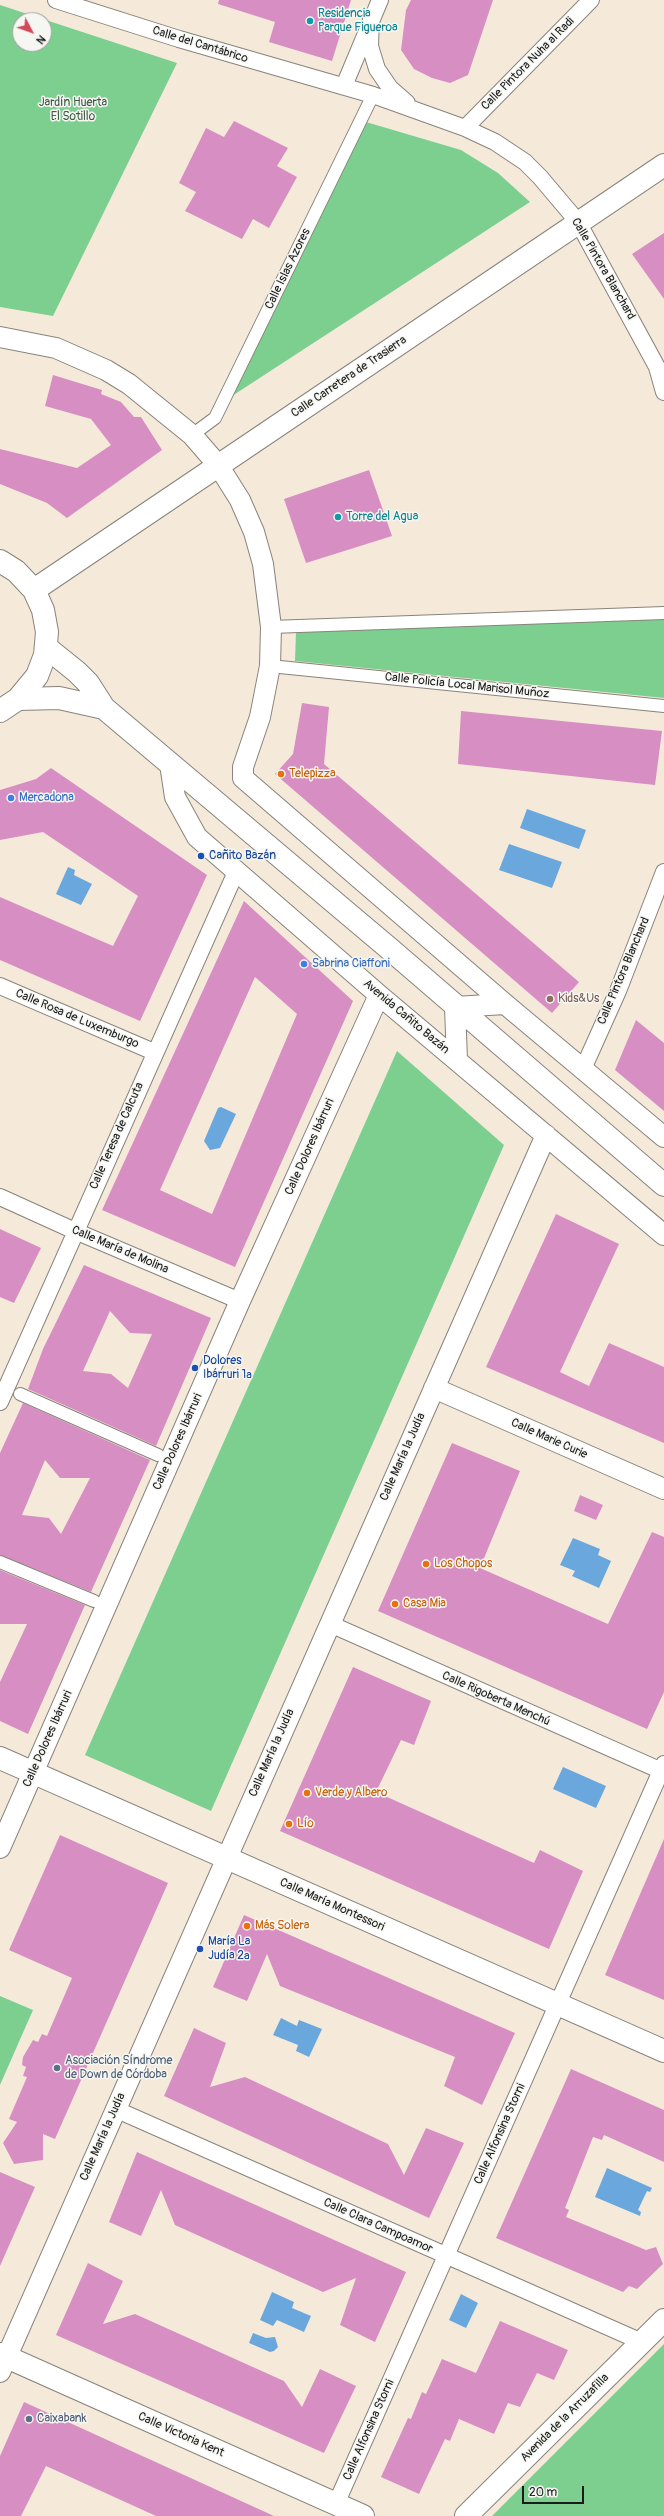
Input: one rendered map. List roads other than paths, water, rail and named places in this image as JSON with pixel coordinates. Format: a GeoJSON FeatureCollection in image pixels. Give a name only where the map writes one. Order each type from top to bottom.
{"type":"FeatureCollection","features":[{"type":"Feature","properties":{"kind":"main road","name":"Calle Carretera de Trasierra"},"geometry":{"type":"LineString","coordinates":[[34,590],[664,165]]}},
{"type":"Feature","properties":{"kind":"main road"},"geometry":{"type":"LineString","coordinates":[[0,561],[16,571],[34,590],[45,617],[46,647],[37,676],[9,705]]}},
{"type":"Feature","properties":{"kind":"main road"},"geometry":{"type":"LineString","coordinates":[[46,647],[88,683],[104,708],[664,1185]]}},
{"type":"Feature","properties":{"kind":"main road"},"geometry":{"type":"LineString","coordinates":[[9,705],[59,698],[104,708]]}},
{"type":"Feature","properties":{"kind":"main road","name":"Calle María Montessori"},"geometry":{"type":"LineString","coordinates":[[0,1758],[664,2051]]}},
{"type":"Feature","properties":{"kind":"main road","name":"Avenida de la Arruzafilla"},"geometry":{"type":"LineString","coordinates":[[466,2516],[664,2320]]}},
{"type":"Feature","properties":{"kind":"main road","name":"Calle Victoria Kent"},"geometry":{"type":"LineString","coordinates":[[2,2361],[363,2516]]}},
{"type":"Feature","properties":{"kind":"street","name":"Calle del Cantábrico"},"geometry":{"type":"LineString","coordinates":[[56,0],[179,40],[344,86]]}},
{"type":"Feature","properties":{"kind":"street"},"geometry":{"type":"LineString","coordinates":[[344,86],[371,18],[380,0]]}},
{"type":"Feature","properties":{"kind":"street","name":"Calle Pintora Nuha al Radi"},"geometry":{"type":"LineString","coordinates":[[465,128],[591,0]]}},
{"type":"Feature","properties":{"kind":"street"},"geometry":{"type":"LineString","coordinates":[[371,18],[370,46],[377,69],[390,88],[414,109]]}},
{"type":"Feature","properties":{"kind":"street","name":"Calle Pintora Blanchard"},"geometry":{"type":"LineString","coordinates":[[344,86],[414,109],[465,128],[495,142],[525,162],[540,177],[578,222],[661,365],[664,392]]}},
{"type":"Feature","properties":{"kind":"street","name":"Calle Islas Azores"},"geometry":{"type":"LineString","coordinates":[[192,435],[215,418],[373,95]]}},
{"type":"Feature","properties":{"kind":"street"},"geometry":{"type":"LineString","coordinates":[[0,337],[56,348],[106,370],[157,405],[192,435],[218,465],[240,500],[254,532],[263,564],[271,627],[270,666],[260,717],[242,767],[242,773],[248,782],[505,1004],[664,1137]]}},
{"type":"Feature","properties":{"kind":"street"},"geometry":{"type":"LineString","coordinates":[[271,627],[664,613]]}},
{"type":"Feature","properties":{"kind":"street","name":"Calle Policía Local Marisol Muñoz"},"geometry":{"type":"LineString","coordinates":[[270,666],[664,706]]}},
{"type":"Feature","properties":{"kind":"street","name":"Avenida Cañito Bazán"},"geometry":{"type":"LineString","coordinates":[[170,764],[176,797],[197,837],[379,994],[664,1235]]}},
{"type":"Feature","properties":{"kind":"street","name":"Calle Teresa de Calcuta"},"geometry":{"type":"LineString","coordinates":[[0,1402],[154,1052],[236,872]]}},
{"type":"Feature","properties":{"kind":"street","name":"Calle Pintora Blanchard"},"geometry":{"type":"LineString","coordinates":[[583,1069],[618,991],[664,872]]}},
{"type":"Feature","properties":{"kind":"street","name":"Calle Rosa de Luxemburgo"},"geometry":{"type":"LineString","coordinates":[[0,986],[154,1052]]}},
{"type":"Feature","properties":{"kind":"street","name":"Calle Dolores Ibárruri"},"geometry":{"type":"LineString","coordinates":[[0,1848],[240,1301],[379,994]]}},
{"type":"Feature","properties":{"kind":"street"},"geometry":{"type":"LineString","coordinates":[[455,1007],[505,1004]]}},
{"type":"Feature","properties":{"kind":"street","name":"Avenida Cañito Bazán"},"geometry":{"type":"LineString","coordinates":[[455,1007],[457,1060]]}},
{"type":"Feature","properties":{"kind":"street","name":"Calle María la Judía"},"geometry":{"type":"LineString","coordinates":[[2,2361],[546,1135]]}},
{"type":"Feature","properties":{"kind":"street","name":"Calle María de Molina"},"geometry":{"type":"LineString","coordinates":[[0,1197],[75,1231],[240,1301]]}},
{"type":"Feature","properties":{"kind":"street","name":"Calle Marie Curie"},"geometry":{"type":"LineString","coordinates":[[434,1388],[664,1490]]}},
{"type":"Feature","properties":{"kind":"street"},"geometry":{"type":"LineString","coordinates":[[20,1394],[158,1455]]}},
{"type":"Feature","properties":{"kind":"street"},"geometry":{"type":"LineString","coordinates":[[0,1562],[94,1601]]}},
{"type":"Feature","properties":{"kind":"street","name":"Calle Rigoberta Menchú"},"geometry":{"type":"LineString","coordinates":[[330,1624],[663,1769]]}},
{"type":"Feature","properties":{"kind":"street","name":"Calle Alfonsina Storni"},"geometry":{"type":"LineString","coordinates":[[336,2504],[447,2257],[557,2003],[663,1769]]}},
{"type":"Feature","properties":{"kind":"street","name":"Calle Clara Campoamor"},"geometry":{"type":"LineString","coordinates":[[115,2109],[642,2342]]}},
{"type":"Feature","properties":{"kind":"water"},"geometry":{"type":"Polygon","coordinates":[[[527,809],[586,830],[579,849],[520,828],[527,809]]]}},
{"type":"Feature","properties":{"kind":"water"},"geometry":{"type":"Polygon","coordinates":[[[509,844],[562,862],[552,888],[499,870],[509,844]]]}},
{"type":"Feature","properties":{"kind":"water"},"geometry":{"type":"Polygon","coordinates":[[[68,867],[75,870],[74,875],[92,884],[81,905],[56,894],[68,867]]]}},
{"type":"Feature","properties":{"kind":"water"},"geometry":{"type":"Polygon","coordinates":[[[221,1107],[236,1114],[220,1148],[210,1150],[204,1141],[218,1108],[221,1107]]]}},
{"type":"Feature","properties":{"kind":"water"},"geometry":{"type":"Polygon","coordinates":[[[573,1538],[600,1549],[598,1555],[611,1561],[599,1588],[572,1576],[575,1571],[560,1565],[573,1538]]]}},
{"type":"Feature","properties":{"kind":"water"},"geometry":{"type":"Polygon","coordinates":[[[563,1767],[606,1786],[596,1808],[553,1789],[563,1767]]]}},
{"type":"Feature","properties":{"kind":"water"},"geometry":{"type":"Polygon","coordinates":[[[281,2018],[297,2026],[299,2020],[322,2029],[309,2057],[296,2051],[298,2045],[273,2035],[281,2018]]]}},
{"type":"Feature","properties":{"kind":"water"},"geometry":{"type":"Polygon","coordinates":[[[607,2168],[652,2188],[650,2192],[647,2191],[638,2210],[641,2212],[640,2216],[595,2197],[607,2168]]]}},
{"type":"Feature","properties":{"kind":"water"},"geometry":{"type":"Polygon","coordinates":[[[272,2292],[294,2302],[292,2308],[311,2316],[304,2332],[277,2320],[273,2326],[260,2320],[272,2292]]]}},
{"type":"Feature","properties":{"kind":"water"},"geometry":{"type":"Polygon","coordinates":[[[461,2294],[478,2303],[466,2328],[449,2320],[461,2294]]]}},
{"type":"Feature","properties":{"kind":"water"},"geometry":{"type":"Polygon","coordinates":[[[253,2333],[266,2338],[275,2337],[278,2347],[274,2351],[270,2352],[249,2343],[253,2333]]]}},
{"type":"Feature","properties":{"kind":"place","name":"Residencia Parque Figueroa"},"geometry":{"type":"Point","coordinates":[310,21]}},
{"type":"Feature","properties":{"kind":"place","name":"Torre del Agua"},"geometry":{"type":"Point","coordinates":[338,517]}},
{"type":"Feature","properties":{"kind":"place","name":"Telepizza"},"geometry":{"type":"Point","coordinates":[281,774]}},
{"type":"Feature","properties":{"kind":"place","name":"Mercadona"},"geometry":{"type":"Point","coordinates":[11,798]}},
{"type":"Feature","properties":{"kind":"place","name":"Cañito Bazán"},"geometry":{"type":"Point","coordinates":[201,856]}},
{"type":"Feature","properties":{"kind":"place","name":"Sabrina Ciaffoni"},"geometry":{"type":"Point","coordinates":[304,964]}},
{"type":"Feature","properties":{"kind":"place","name":"Kids&Us"},"geometry":{"type":"Point","coordinates":[550,999]}},
{"type":"Feature","properties":{"kind":"place","name":"Dolores Ibárruri 1ª"},"geometry":{"type":"Point","coordinates":[195,1368]}},
{"type":"Feature","properties":{"kind":"place","name":"Los Chopos"},"geometry":{"type":"Point","coordinates":[426,1564]}},
{"type":"Feature","properties":{"kind":"place","name":"Casa Mia"},"geometry":{"type":"Point","coordinates":[395,1604]}},
{"type":"Feature","properties":{"kind":"place","name":"Verde y Albero"},"geometry":{"type":"Point","coordinates":[307,1793]}},
{"type":"Feature","properties":{"kind":"place","name":"Lío"},"geometry":{"type":"Point","coordinates":[289,1824]}},
{"type":"Feature","properties":{"kind":"place","name":"Más Solera"},"geometry":{"type":"Point","coordinates":[247,1926]}},
{"type":"Feature","properties":{"kind":"place","name":"María La Judía 2ª"},"geometry":{"type":"Point","coordinates":[200,1949]}},
{"type":"Feature","properties":{"kind":"place","name":"Asociación Síndrome de Down de Córdoba"},"geometry":{"type":"Point","coordinates":[57,2068]}},
{"type":"Feature","properties":{"kind":"place","name":"Caixabank"},"geometry":{"type":"Point","coordinates":[29,2419]}},
{"type":"Feature","properties":{"kind":"park label","name":"Jardín Huerta El Sotillo"},"geometry":{"type":"Point","coordinates":[73,110]}}]}
